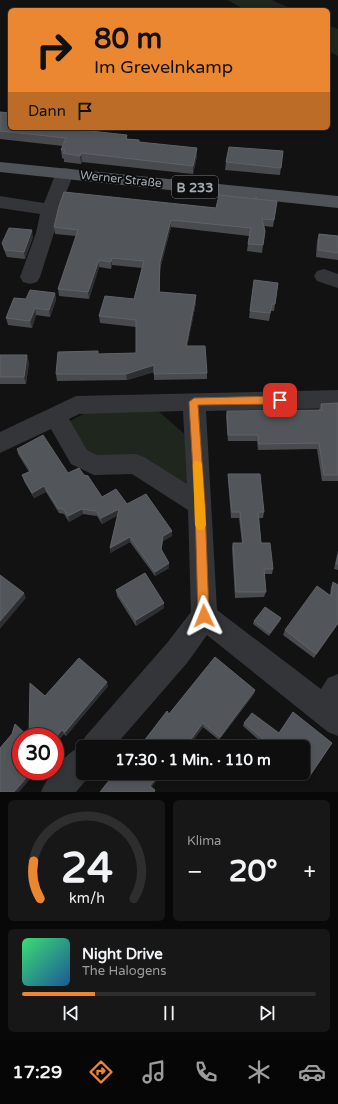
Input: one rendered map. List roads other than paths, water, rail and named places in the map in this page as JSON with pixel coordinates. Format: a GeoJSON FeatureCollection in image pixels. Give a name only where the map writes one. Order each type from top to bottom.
{"type":"FeatureCollection","features":[{"type":"Feature","properties":{"kind":"main road","name":"Werner Straße"},"geometry":{"type":"LineString","coordinates":[[0,167],[338,202]]}},
{"type":"Feature","properties":{"kind":"street"},"geometry":{"type":"LineString","coordinates":[[30,277],[45,233],[50,210],[65,173]]}},
{"type":"Feature","properties":{"kind":"street"},"geometry":{"type":"LineString","coordinates":[[0,202],[50,210]]}},
{"type":"Feature","properties":{"kind":"street"},"geometry":{"type":"LineString","coordinates":[[0,443],[76,404],[338,399]]}},
{"type":"Feature","properties":{"kind":"street"},"geometry":{"type":"LineString","coordinates":[[101,740],[177,653],[204,616],[194,402]]}},
{"type":"Feature","properties":{"kind":"street"},"geometry":{"type":"LineString","coordinates":[[54,416],[79,457],[94,465],[136,464],[200,505]]}},
{"type":"Feature","properties":{"kind":"street"},"geometry":{"type":"LineString","coordinates":[[204,616],[333,707]]}},
{"type":"Feature","properties":{"kind":"street"},"geometry":{"type":"LineString","coordinates":[[56,792],[76,769]]}}]}
